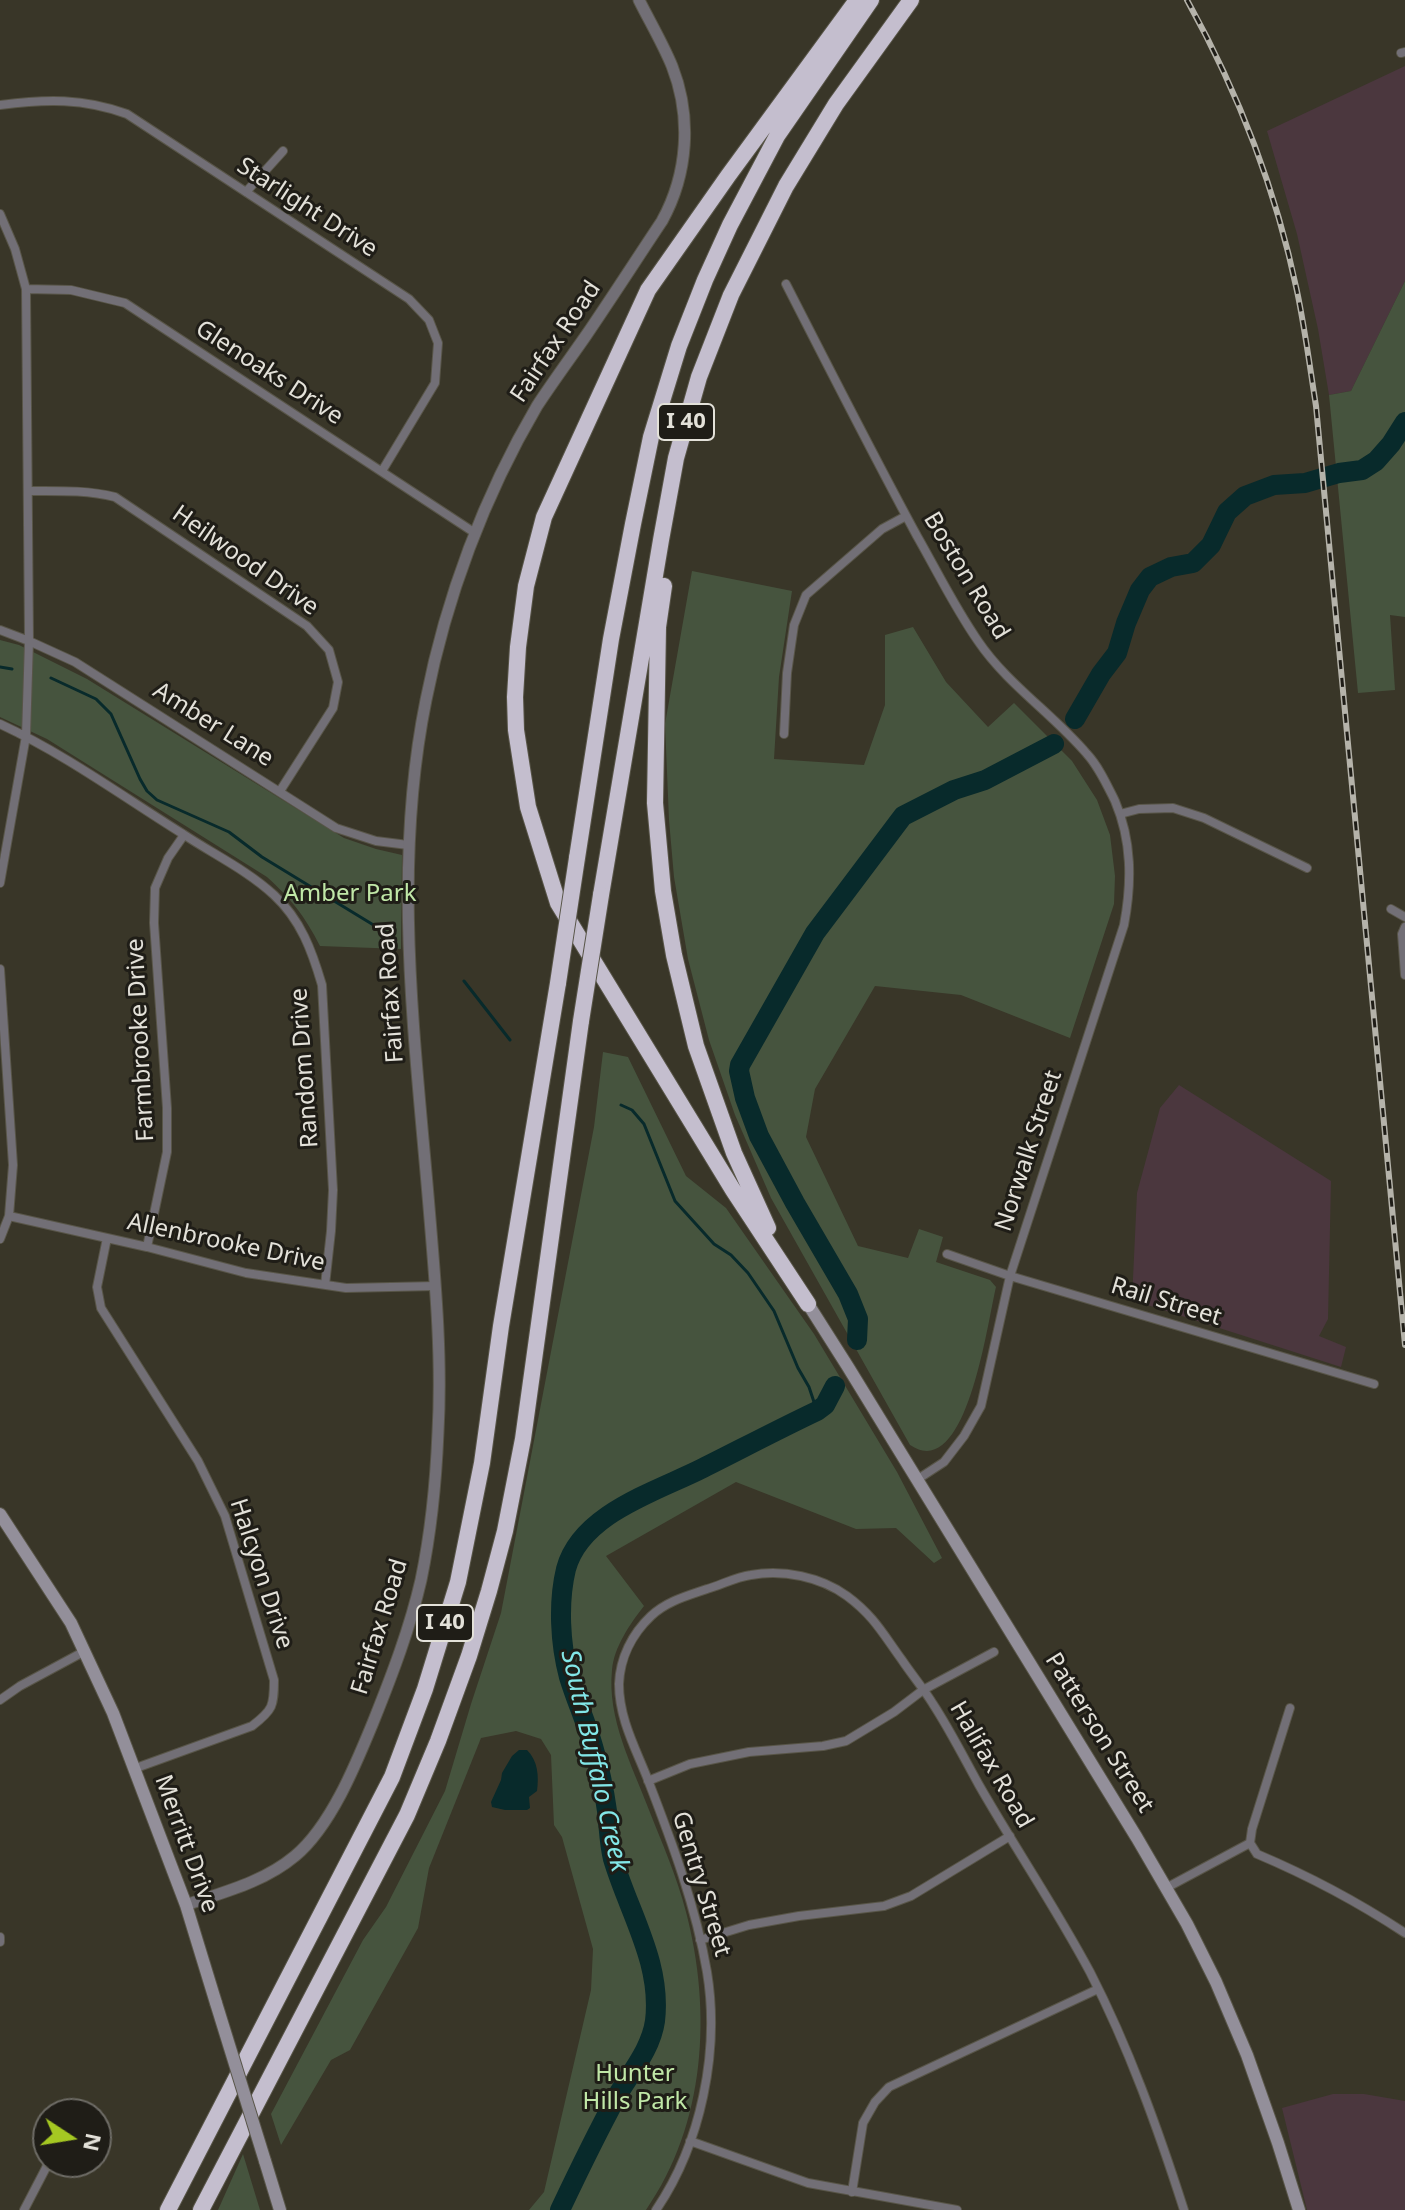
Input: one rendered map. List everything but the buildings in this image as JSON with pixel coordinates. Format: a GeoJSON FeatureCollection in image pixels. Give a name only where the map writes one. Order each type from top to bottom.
{"type":"FeatureCollection","features":[{"type":"Feature","properties":{"kind":"highway"},"geometry":{"type":"LineString","coordinates":[[808,1304],[733,1190],[558,903],[528,807],[516,730],[515,697],[526,586],[544,517],[648,290],[857,0]]}},
{"type":"Feature","properties":{"kind":"highway","name":"I 40"},"geometry":{"type":"LineString","coordinates":[[168,2210],[392,1777],[425,1689],[458,1582],[477,1493],[611,639],[651,437],[679,346],[730,225],[777,136],[871,0]]}},
{"type":"Feature","properties":{"kind":"highway","name":"I 40"},"geometry":{"type":"LineString","coordinates":[[201,2210],[407,1815],[469,1656],[493,1576],[518,1466],[581,1021],[676,458],[699,377],[731,295],[779,199],[836,104],[911,0]]}},
{"type":"Feature","properties":{"kind":"highway"},"geometry":{"type":"LineString","coordinates":[[676,458],[658,627],[655,803],[663,891],[674,955],[696,1046],[740,1166],[808,1304]]}},
{"type":"Feature","properties":{"kind":"main road","name":"Patterson Street"},"geometry":{"type":"LineString","coordinates":[[808,1304],[1166,1888],[1216,1982],[1242,2043],[1299,2210]]}},
{"type":"Feature","properties":{"kind":"main road","name":"Merritt Drive"},"geometry":{"type":"LineString","coordinates":[[0,1514],[71,1623],[136,1768],[186,1905],[280,2210]]}},
{"type":"Feature","properties":{"kind":"street","name":"Fairfax Road"},"geometry":{"type":"LineString","coordinates":[[186,1905],[261,1878],[278,1869],[306,1846],[337,1799],[365,1742],[391,1679],[420,1582],[433,1496],[440,1399],[436,1286],[410,976],[408,845],[426,700],[448,612],[475,533],[508,461],[539,404],[662,221],[677,189],[684,148],[680,93],[672,66],[639,0]]}},
{"type":"Feature","properties":{"kind":"street","name":"Starlight Drive"},"geometry":{"type":"LineString","coordinates":[[0,105],[71,101],[101,104],[127,114],[409,299],[429,320],[438,343],[435,383],[382,471]]}},
{"type":"Feature","properties":{"kind":"street"},"geometry":{"type":"LineString","coordinates":[[246,192],[283,151]]}},
{"type":"Feature","properties":{"kind":"street"},"geometry":{"type":"LineString","coordinates":[[0,214],[15,249],[26,289],[29,491],[26,736],[0,883]]}},
{"type":"Feature","properties":{"kind":"street","name":"Boston Road"},"geometry":{"type":"LineString","coordinates":[[786,284],[956,607],[979,643],[1009,677],[1088,754],[1120,814]]}},
{"type":"Feature","properties":{"kind":"street","name":"Glenoaks Drive"},"geometry":{"type":"LineString","coordinates":[[26,289],[71,290],[125,303],[475,533]]}},
{"type":"Feature","properties":{"kind":"street","name":"Heilwood Drive"},"geometry":{"type":"LineString","coordinates":[[29,491],[72,491],[115,497],[307,626],[329,650],[338,682],[333,708],[280,791]]}},
{"type":"Feature","properties":{"kind":"street"},"geometry":{"type":"LineString","coordinates":[[784,734],[787,673],[794,625],[806,595],[882,529],[906,516]]}},
{"type":"Feature","properties":{"kind":"street","name":"Amber Lane"},"geometry":{"type":"LineString","coordinates":[[0,630],[75,662],[336,828],[376,841],[408,845]]}},
{"type":"Feature","properties":{"kind":"street","name":"Random Drive"},"geometry":{"type":"LineString","coordinates":[[0,724],[57,753],[231,864],[274,895],[300,925],[322,985],[333,1190],[325,1285]]}},
{"type":"Feature","properties":{"kind":"street"},"geometry":{"type":"LineString","coordinates":[[1120,814],[1160,807],[1185,812],[1204,818],[1307,868]]}},
{"type":"Feature","properties":{"kind":"street","name":"Norwalk Street"},"geometry":{"type":"LineString","coordinates":[[918,1479],[944,1462],[981,1406],[1010,1276],[1124,925],[1130,858],[1120,814]]}},
{"type":"Feature","properties":{"kind":"street","name":"Farmbrooke Drive"},"geometry":{"type":"LineString","coordinates":[[147,1247],[167,1152],[167,1108],[154,923],[155,888],[168,858],[184,835]]}},
{"type":"Feature","properties":{"kind":"street"},"geometry":{"type":"LineString","coordinates":[[1391,909],[1405,917]]}},
{"type":"Feature","properties":{"kind":"street"},"geometry":{"type":"LineString","coordinates":[[1405,927],[1402,934],[1405,975]]}},
{"type":"Feature","properties":{"kind":"street"},"geometry":{"type":"LineString","coordinates":[[0,969],[13,1165],[9,1216],[0,1239]]}},
{"type":"Feature","properties":{"kind":"street","name":"Allenbrooke Drive"},"geometry":{"type":"LineString","coordinates":[[9,1216],[246,1273],[346,1288],[436,1286]]}},
{"type":"Feature","properties":{"kind":"street","name":"Halcyon Drive"},"geometry":{"type":"LineString","coordinates":[[107,1238],[97,1287],[101,1308],[198,1461],[225,1516],[274,1680],[274,1699],[268,1713],[252,1726],[136,1768]]}},
{"type":"Feature","properties":{"kind":"street","name":"Rail Street"},"geometry":{"type":"LineString","coordinates":[[947,1254],[1010,1276],[1374,1384]]}},
{"type":"Feature","properties":{"kind":"street","name":"Halifax Road"},"geometry":{"type":"LineString","coordinates":[[622,1661],[636,1634],[652,1615],[675,1599],[751,1575],[790,1576],[824,1582],[874,1618],[933,1704],[1098,1989],[1150,2110],[1184,2210]]}},
{"type":"Feature","properties":{"kind":"street"},"geometry":{"type":"LineString","coordinates":[[0,1700],[85,1651]]}},
{"type":"Feature","properties":{"kind":"street"},"geometry":{"type":"LineString","coordinates":[[648,1781],[690,1764],[749,1752],[846,1741],[923,1690],[994,1652]]}},
{"type":"Feature","properties":{"kind":"street","name":"Gentry Street"},"geometry":{"type":"LineString","coordinates":[[622,1661],[619,1689],[624,1720],[695,1915],[708,1977],[709,2063],[690,2141],[671,2189],[656,2210]]}},
{"type":"Feature","properties":{"kind":"street"},"geometry":{"type":"LineString","coordinates":[[1290,1708],[1250,1843],[1257,1854],[1337,1891],[1405,1933]]}},
{"type":"Feature","properties":{"kind":"street"},"geometry":{"type":"LineString","coordinates":[[700,1940],[749,1925],[884,1906],[911,1896],[1010,1836]]}},
{"type":"Feature","properties":{"kind":"street"},"geometry":{"type":"LineString","coordinates":[[1166,1888],[1250,1843]]}},
{"type":"Feature","properties":{"kind":"street"},"geometry":{"type":"LineString","coordinates":[[852,2192],[863,2123],[875,2102],[889,2087],[1098,1989]]}},
{"type":"Feature","properties":{"kind":"street"},"geometry":{"type":"LineString","coordinates":[[690,2141],[808,2183],[957,2210]]}},
{"type":"Feature","properties":{"kind":"street"},"geometry":{"type":"LineString","coordinates":[[24,2210],[41,2178]]}},
{"type":"Feature","properties":{"kind":"shaded area"},"geometry":{"type":"Polygon","coordinates":[[[1405,66],[1405,281],[1351,391],[1329,395],[1297,234],[1267,131],[1405,66]]]}},
{"type":"Feature","properties":{"kind":"shaded area"},"geometry":{"type":"Polygon","coordinates":[[[1179,1085],[1331,1181],[1328,1319],[1319,1336],[1346,1347],[1341,1367],[1132,1300],[1137,1193],[1160,1108],[1179,1085]]]}},
{"type":"Feature","properties":{"kind":"shaded area"},"geometry":{"type":"Polygon","coordinates":[[[1333,2094],[1364,2094],[1405,2101],[1405,2210],[1307,2210],[1282,2108],[1333,2094]]]}},
{"type":"Feature","properties":{"kind":"green space"},"geometry":{"type":"Polygon","coordinates":[[[1405,281],[1405,617],[1390,615],[1395,690],[1358,693],[1329,395],[1351,391],[1405,281]]]}},
{"type":"Feature","properties":{"kind":"green space"},"geometry":{"type":"Polygon","coordinates":[[[692,571],[792,591],[779,677],[774,759],[864,765],[885,705],[885,635],[913,627],[946,682],[988,727],[1014,703],[1072,761],[1097,800],[1110,835],[1115,876],[1114,904],[1070,1038],[961,995],[875,986],[815,1089],[806,1137],[858,1246],[908,1258],[919,1229],[943,1237],[936,1262],[990,1280],[996,1287],[975,1381],[966,1407],[955,1430],[942,1445],[927,1451],[910,1445],[771,1198],[735,1115],[709,1040],[688,959],[674,877],[665,724],[692,571]]]}},
{"type":"Feature","properties":{"kind":"green space","name":"Amber Park"},"geometry":{"type":"Polygon","coordinates":[[[0,640],[19,645],[87,679],[344,838],[402,855],[401,949],[320,946],[297,908],[267,877],[47,739],[0,717],[0,640]]]}},
{"type":"Feature","properties":{"kind":"green space","name":"Hunter Hills Park"},"geometry":{"type":"Polygon","coordinates":[[[603,1052],[628,1057],[686,1176],[726,1208],[814,1334],[897,1472],[942,1558],[934,1563],[896,1528],[856,1529],[736,1482],[606,1556],[644,1606],[628,1628],[616,1653],[612,1670],[613,1706],[622,1742],[669,1860],[686,1912],[699,1988],[701,2027],[698,2066],[692,2104],[681,2141],[666,2177],[646,2210],[529,2210],[544,2192],[591,1990],[593,1949],[562,1837],[554,1825],[551,1755],[541,1739],[516,1731],[481,1738],[429,1868],[418,1928],[350,2050],[331,2060],[281,2145],[271,2114],[363,1940],[386,1907],[445,1791],[501,1613],[594,1127],[603,1052]]]}},
{"type":"Feature","properties":{"kind":"green space"},"geometry":{"type":"Polygon","coordinates":[[[243,2154],[260,2210],[218,2210],[243,2154]]]}},
{"type":"Feature","properties":{"kind":"water"},"geometry":{"type":"Polygon","coordinates":[[[519,1750],[527,1750],[537,1769],[537,1791],[529,1797],[530,1808],[505,1810],[492,1807],[502,1773],[519,1750]]]}},
{"type":"Feature","properties":{"kind":"waterway","name":"South Buffalo Creek"},"geometry":{"type":"LineString","coordinates":[[1075,719],[1117,653],[1140,590],[1150,577],[1171,567],[1193,563],[1211,545],[1227,512],[1245,496],[1274,485],[1305,483],[1362,470],[1376,461],[1405,422]]}},
{"type":"Feature","properties":{"kind":"waterway"},"geometry":{"type":"LineString","coordinates":[[0,667],[12,669]]}},
{"type":"Feature","properties":{"kind":"waterway"},"geometry":{"type":"LineString","coordinates":[[51,678],[96,699],[111,714],[140,779],[157,800],[229,832],[262,857],[385,932]]}},
{"type":"Feature","properties":{"kind":"waterway","name":"South Buffalo Creek"},"geometry":{"type":"LineString","coordinates":[[857,1340],[858,1319],[848,1294],[759,1136],[745,1098],[740,1065],[815,933],[903,816],[954,790],[985,780],[1054,744]]}},
{"type":"Feature","properties":{"kind":"waterway"},"geometry":{"type":"LineString","coordinates":[[464,981],[510,1040]]}},
{"type":"Feature","properties":{"kind":"waterway"},"geometry":{"type":"LineString","coordinates":[[621,1105],[632,1110],[644,1124],[675,1201],[714,1244],[731,1255],[748,1273],[774,1311],[817,1411]]}},
{"type":"Feature","properties":{"kind":"waterway","name":"South Buffalo Creek"},"geometry":{"type":"LineString","coordinates":[[560,2210],[617,2096],[649,2041],[655,2021],[656,2000],[643,1938],[613,1859],[595,1754],[566,1664],[561,1609],[566,1569],[574,1550],[604,1518],[644,1495],[817,1411],[825,1405],[835,1386]]}},
{"type":"Feature","properties":{"kind":"railway"},"geometry":{"type":"LineString","coordinates":[[1187,0],[1222,69],[1253,141],[1288,253],[1305,334],[1316,406],[1405,1345]]}}]}
